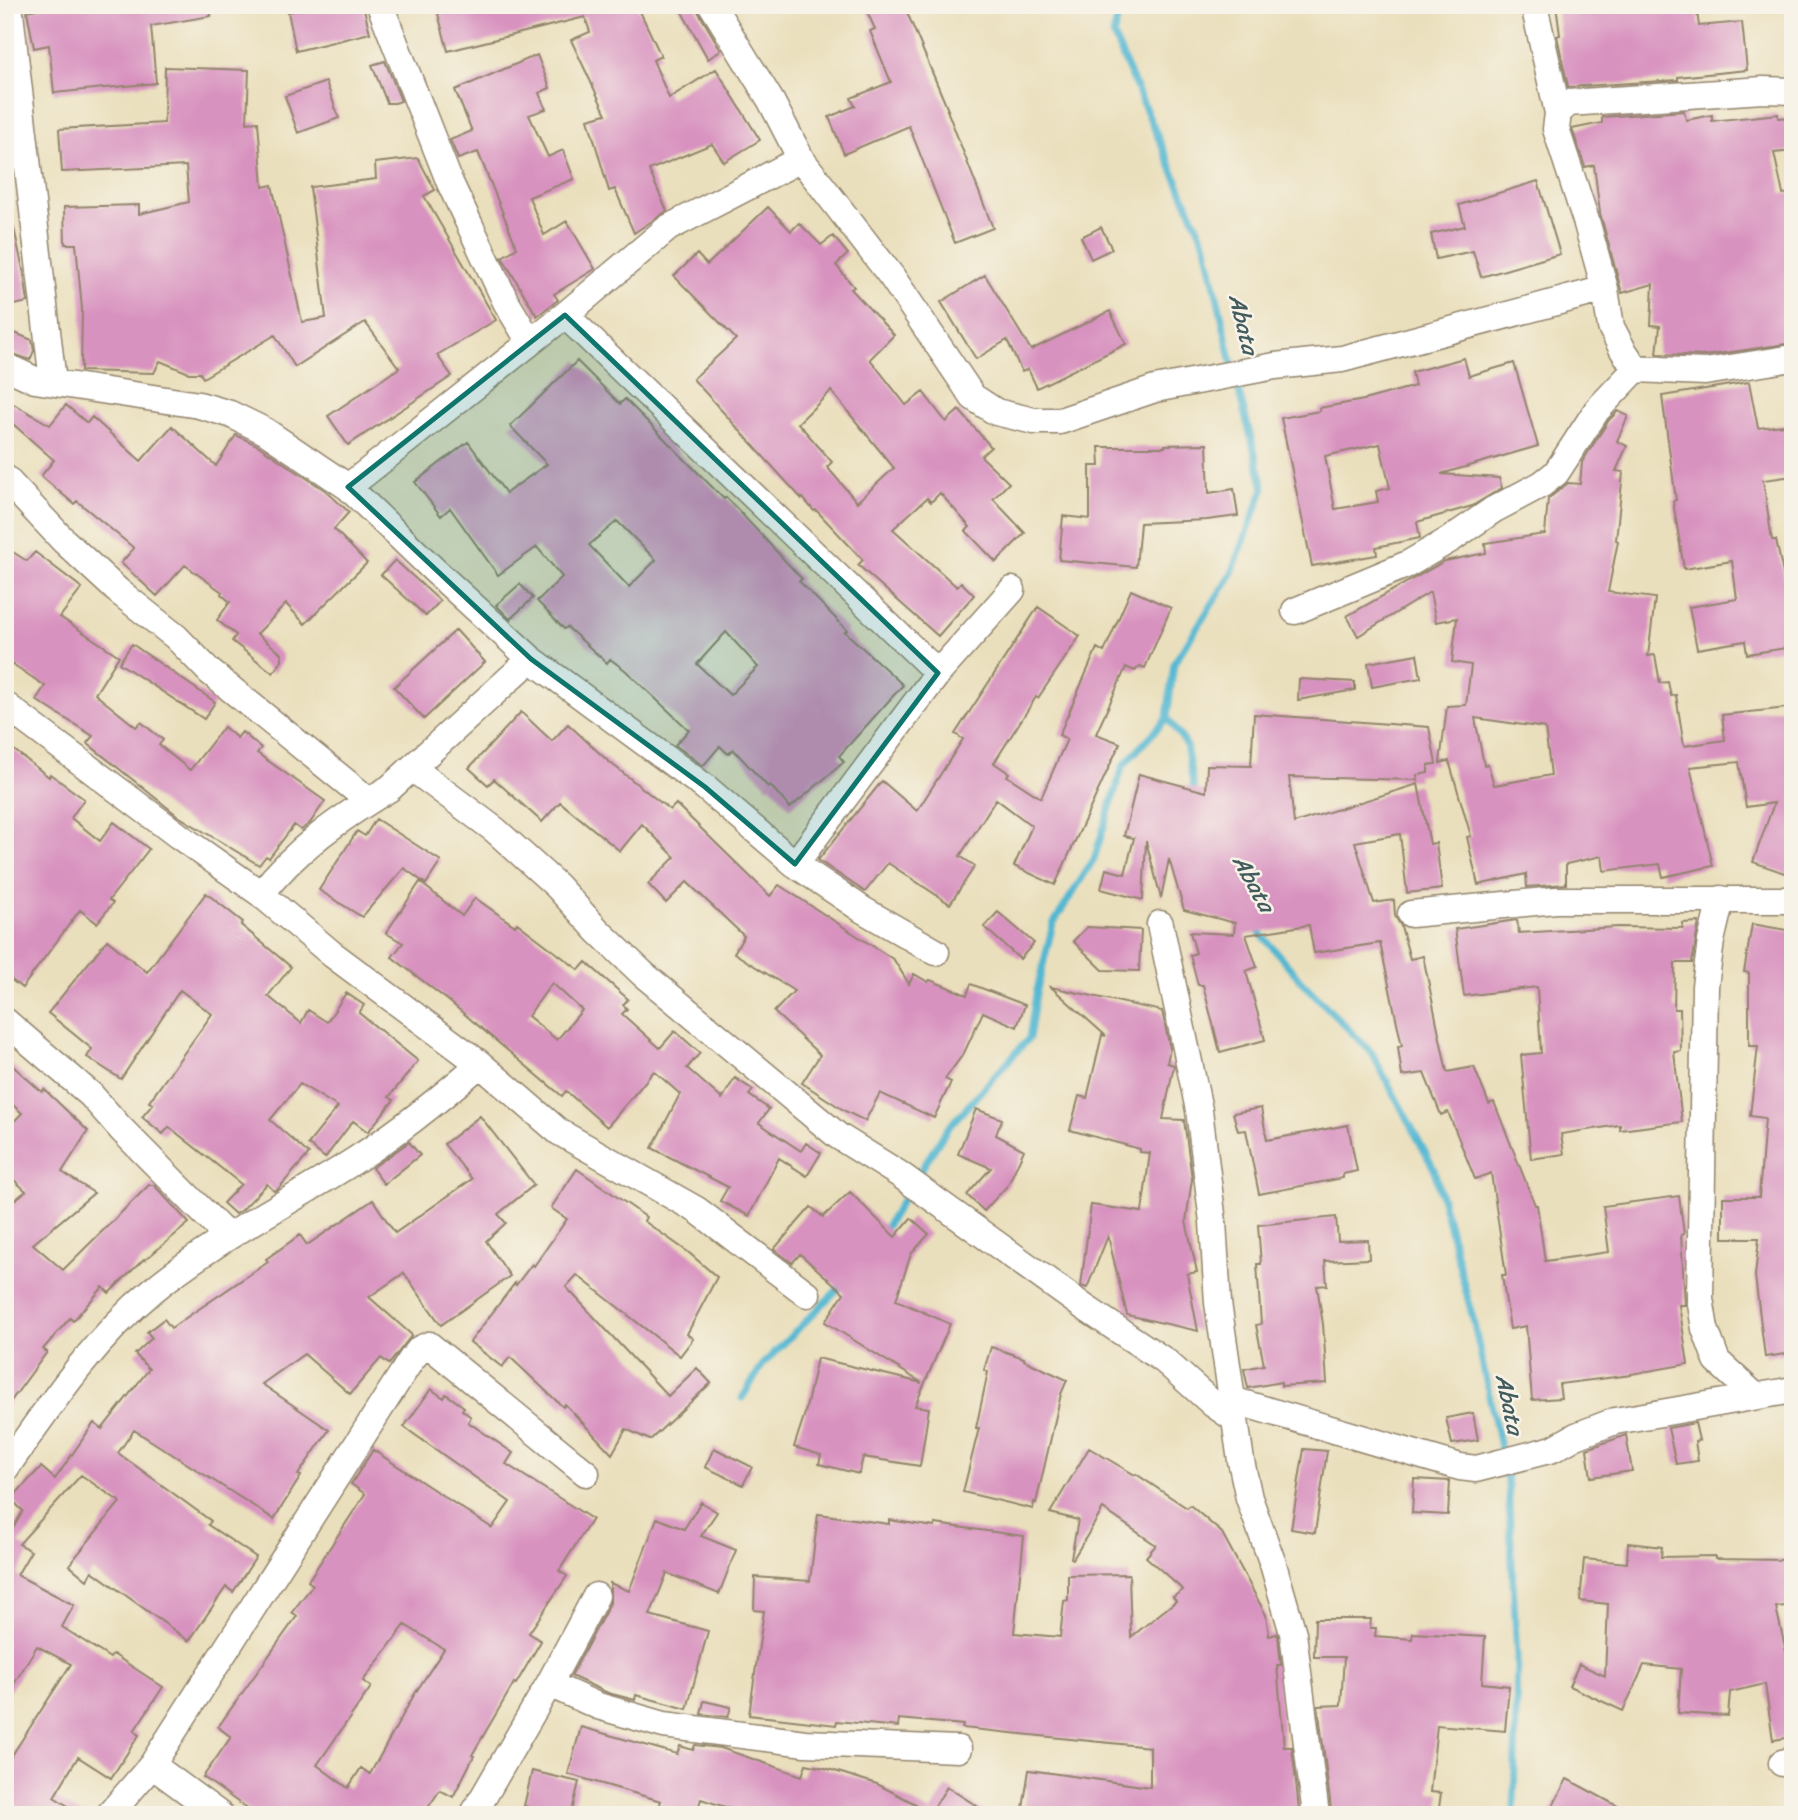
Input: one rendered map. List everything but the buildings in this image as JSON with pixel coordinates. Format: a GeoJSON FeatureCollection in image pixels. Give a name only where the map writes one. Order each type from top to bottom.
{"type":"FeatureCollection","features":[{"type":"Feature","properties":{"kind":"street"},"geometry":{"type":"LineString","coordinates":[[9,5],[53,382]]}},
{"type":"Feature","properties":{"kind":"street"},"geometry":{"type":"LineString","coordinates":[[380,5],[450,183],[506,302],[530,342]]}},
{"type":"Feature","properties":{"kind":"street"},"geometry":{"type":"LineString","coordinates":[[712,5],[771,101],[801,159],[892,277],[973,397],[996,412],[1034,421],[1060,421],[1155,389],[1275,366],[1342,359],[1605,289]]}},
{"type":"Feature","properties":{"kind":"street"},"geometry":{"type":"LineString","coordinates":[[1534,5],[1558,113],[1556,129],[1587,224],[1605,289],[1611,327],[1636,369]]}},
{"type":"Feature","properties":{"kind":"street"},"geometry":{"type":"LineString","coordinates":[[1558,113],[1568,103],[1763,90],[1793,91]]}},
{"type":"Feature","properties":{"kind":"street"},"geometry":{"type":"LineString","coordinates":[[348,487],[565,315],[668,228],[801,159]]}},
{"type":"Feature","properties":{"kind":"street"},"geometry":{"type":"LineString","coordinates":[[565,315],[938,673]]}},
{"type":"Feature","properties":{"kind":"street"},"geometry":{"type":"LineString","coordinates":[[1295,611],[1408,564],[1493,510],[1542,484],[1556,472],[1597,410],[1636,369],[1705,372],[1793,358]]}},
{"type":"Feature","properties":{"kind":"street"},"geometry":{"type":"LineString","coordinates":[[5,366],[35,380],[162,397],[230,414],[265,431],[348,487],[531,659],[705,787],[795,864],[863,910],[936,952]]}},
{"type":"Feature","properties":{"kind":"street"},"geometry":{"type":"LineString","coordinates":[[5,478],[64,541],[118,591],[176,637],[210,672],[368,800]]}},
{"type":"Feature","properties":{"kind":"street"},"geometry":{"type":"LineString","coordinates":[[795,864],[938,673],[1012,590]]}},
{"type":"Feature","properties":{"kind":"street"},"geometry":{"type":"LineString","coordinates":[[261,894],[298,853],[368,800],[390,788],[531,659]]}},
{"type":"Feature","properties":{"kind":"street"},"geometry":{"type":"LineString","coordinates":[[5,705],[261,894],[332,954],[480,1064],[559,1132],[697,1210],[807,1294]]}},
{"type":"Feature","properties":{"kind":"street"},"geometry":{"type":"LineString","coordinates":[[412,768],[495,830],[557,886],[643,974],[838,1136],[899,1174],[1084,1307],[1166,1361],[1213,1404],[1476,1469],[1553,1449],[1576,1436],[1615,1421],[1793,1391]]}},
{"type":"Feature","properties":{"kind":"street"},"geometry":{"type":"LineString","coordinates":[[1721,899],[1705,986],[1700,1298],[1705,1329],[1717,1361],[1755,1396]]}},
{"type":"Feature","properties":{"kind":"street"},"geometry":{"type":"LineString","coordinates":[[1411,914],[1556,900],[1793,900]]}},
{"type":"Feature","properties":{"kind":"street"},"geometry":{"type":"LineString","coordinates":[[1160,924],[1199,1110],[1213,1222],[1218,1303],[1233,1410],[1250,1498],[1293,1633],[1317,1815]]}},
{"type":"Feature","properties":{"kind":"street"},"geometry":{"type":"LineString","coordinates":[[5,1021],[91,1095],[228,1237]]}},
{"type":"Feature","properties":{"kind":"street"},"geometry":{"type":"LineString","coordinates":[[5,1469],[104,1335],[153,1290],[228,1237],[355,1160],[432,1107],[480,1064]]}},
{"type":"Feature","properties":{"kind":"street"},"geometry":{"type":"LineString","coordinates":[[109,1815],[152,1765],[207,1675],[420,1349],[429,1345],[586,1473]]}},
{"type":"Feature","properties":{"kind":"street"},"geometry":{"type":"LineString","coordinates":[[473,1815],[549,1684],[596,1596]]}},
{"type":"Feature","properties":{"kind":"street"},"geometry":{"type":"LineString","coordinates":[[549,1684],[598,1706],[664,1725],[805,1743],[958,1749]]}},
{"type":"Feature","properties":{"kind":"street"},"geometry":{"type":"LineString","coordinates":[[152,1765],[220,1815]]}},
{"type":"Feature","properties":{"kind":"highlighted area"},"geometry":{"type":"Polygon","coordinates":[[[565,315],[938,673],[795,864],[705,787],[531,659],[348,487],[565,315]]]}},
{"type":"Feature","properties":{"kind":"waterway","name":"Abata"},"geometry":{"type":"LineString","coordinates":[[1121,5],[1113,35],[1206,246],[1233,368]]}},
{"type":"Feature","properties":{"kind":"waterway","name":"Abata"},"geometry":{"type":"LineString","coordinates":[[1195,796],[1186,744],[1167,718],[1174,663],[1231,575],[1264,488],[1236,380]]}},
{"type":"Feature","properties":{"kind":"waterway"},"geometry":{"type":"LineString","coordinates":[[915,1179],[947,1129],[1029,1038],[1036,994],[1053,924],[1094,859],[1123,766],[1167,718]]}},
{"type":"Feature","properties":{"kind":"waterway","name":"Abata"},"geometry":{"type":"LineString","coordinates":[[1255,927],[1302,982],[1372,1053],[1434,1169],[1473,1319],[1508,1485],[1517,1657],[1514,1815]]}},
{"type":"Feature","properties":{"kind":"waterway"},"geometry":{"type":"LineString","coordinates":[[882,1233],[909,1189]]}},
{"type":"Feature","properties":{"kind":"waterway"},"geometry":{"type":"LineString","coordinates":[[742,1398],[764,1363],[843,1284]]}}]}
